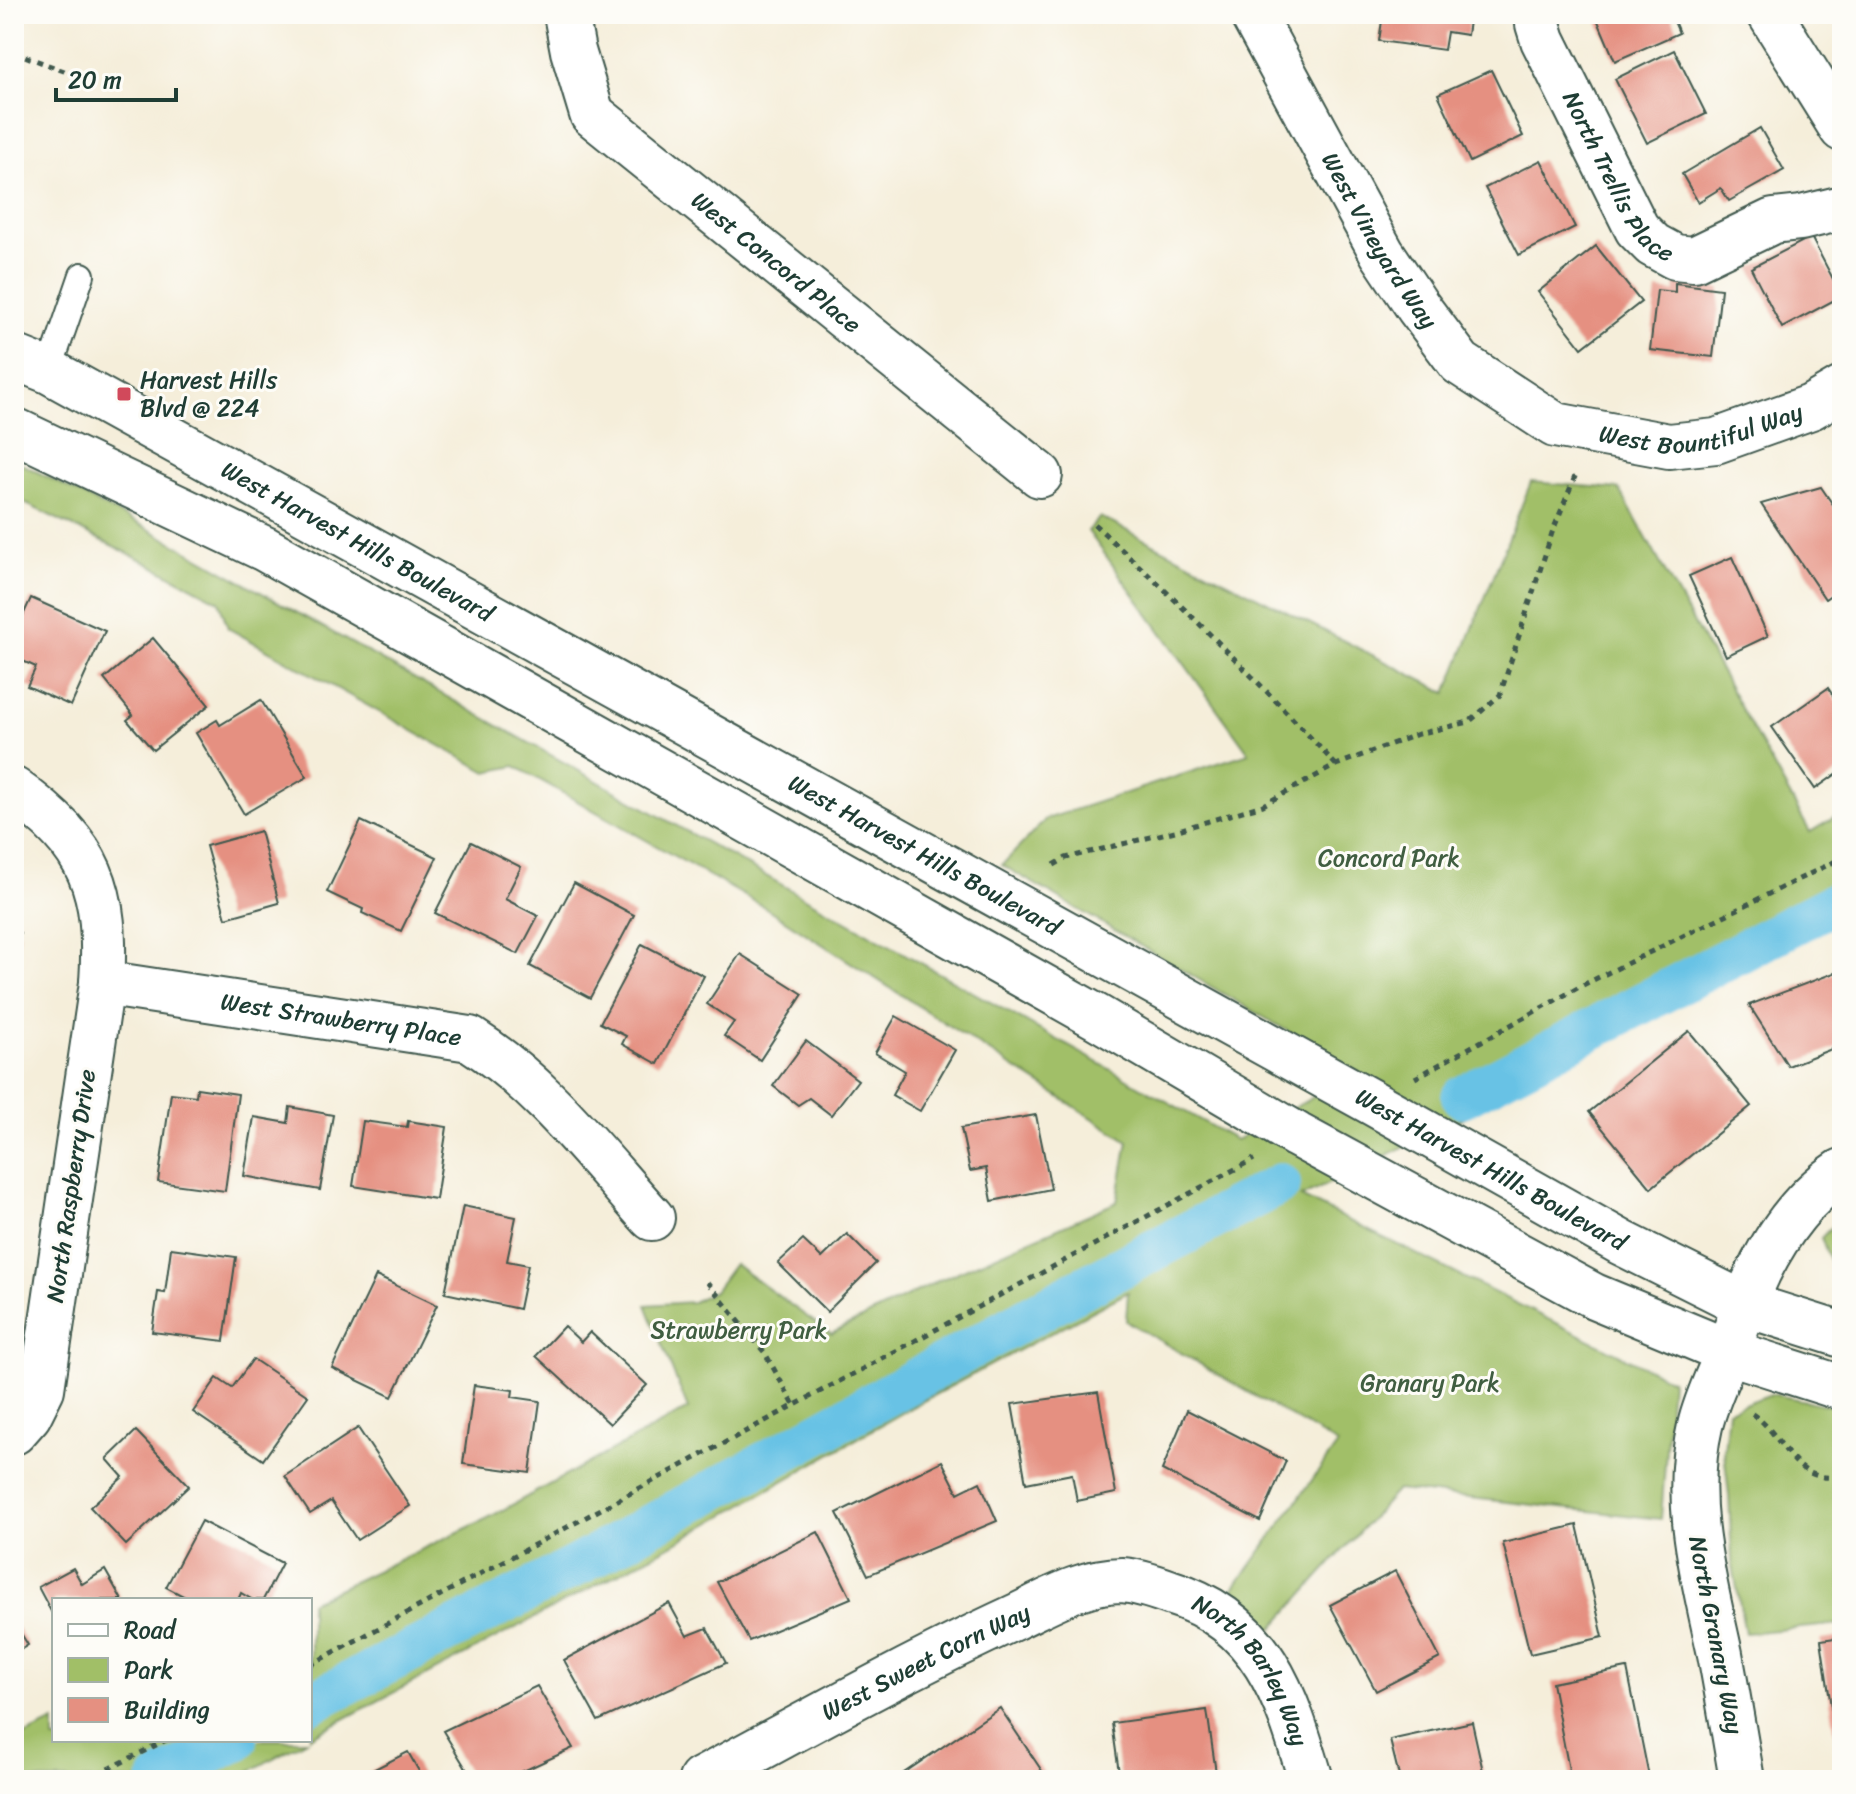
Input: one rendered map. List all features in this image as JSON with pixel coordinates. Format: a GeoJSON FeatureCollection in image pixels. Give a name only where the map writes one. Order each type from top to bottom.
{"type":"FeatureCollection","features":[{"type":"Feature","properties":{"kind":"street","name":"West Concord Place"},"geometry":{"type":"LineString","coordinates":[[566,14],[573,51],[592,114],[1040,475]]}},
{"type":"Feature","properties":{"kind":"street","name":"West Vineyard Way"},"geometry":{"type":"LineString","coordinates":[[1252,14],[1382,253],[1418,307],[1460,363],[1555,425]]}},
{"type":"Feature","properties":{"kind":"street","name":"North Trellis Place"},"geometry":{"type":"LineString","coordinates":[[1539,14],[1538,24],[1543,40],[1589,138],[1637,229],[1653,245],[1675,257],[1694,259],[1773,221],[1842,208]]}},
{"type":"Feature","properties":{"kind":"street"},"geometry":{"type":"LineString","coordinates":[[1770,14],[1842,129]]}},
{"type":"Feature","properties":{"kind":"street","name":"West Harvest Hills Boulevard"},"geometry":{"type":"LineString","coordinates":[[31,364],[1622,1243],[1744,1304],[1842,1335]]}},
{"type":"Feature","properties":{"kind":"street","name":"West Bountiful Way"},"geometry":{"type":"LineString","coordinates":[[1555,425],[1669,446],[1716,441],[1811,407],[1842,389]]}},
{"type":"Feature","properties":{"kind":"street"},"geometry":{"type":"LineString","coordinates":[[14,430],[265,549],[1084,1010],[1297,1135],[1594,1296],[1729,1352],[1842,1388]]}},
{"type":"Feature","properties":{"kind":"street","name":"North Raspberry Drive"},"geometry":{"type":"LineString","coordinates":[[14,790],[64,832],[86,862],[97,893],[105,940],[102,983],[42,1389],[29,1415],[14,1432]]}},
{"type":"Feature","properties":{"kind":"street","name":"West Strawberry Place"},"geometry":{"type":"LineString","coordinates":[[102,983],[470,1039],[501,1058],[531,1084],[652,1218]]}},
{"type":"Feature","properties":{"kind":"street","name":"North Granary Way"},"geometry":{"type":"LineString","coordinates":[[1742,1780],[1731,1707],[1695,1540],[1694,1484],[1699,1428],[1744,1304],[1769,1247],[1818,1187],[1842,1171]]}},
{"type":"Feature","properties":{"kind":"street","name":"West Sweet Corn Way"},"geometry":{"type":"LineString","coordinates":[[701,1780],[953,1645],[1083,1586],[1122,1580],[1161,1589]]}},
{"type":"Feature","properties":{"kind":"street","name":"North Barley Way"},"geometry":{"type":"LineString","coordinates":[[1161,1589],[1197,1600],[1252,1644],[1270,1669],[1285,1699],[1311,1780]]}},
{"type":"Feature","properties":{"kind":"lane"},"geometry":{"type":"LineString","coordinates":[[31,364],[82,275]]}},
{"type":"Feature","properties":{"kind":"path"},"geometry":{"type":"LineString","coordinates":[[14,52],[93,82]]}},
{"type":"Feature","properties":{"kind":"path"},"geometry":{"type":"LineString","coordinates":[[1054,865],[1066,858],[1263,805],[1336,765],[1418,734],[1469,722],[1500,695],[1552,533],[1576,474]]}},
{"type":"Feature","properties":{"kind":"path"},"geometry":{"type":"LineString","coordinates":[[1094,524],[1175,598],[1336,765]]}},
{"type":"Feature","properties":{"kind":"path"},"geometry":{"type":"LineString","coordinates":[[1407,1083],[1583,985],[1842,858]]}},
{"type":"Feature","properties":{"kind":"path"},"geometry":{"type":"LineString","coordinates":[[312,1664],[1255,1158]]}},
{"type":"Feature","properties":{"kind":"path"},"geometry":{"type":"LineString","coordinates":[[707,1282],[765,1353],[794,1405]]}},
{"type":"Feature","properties":{"kind":"path"},"geometry":{"type":"LineString","coordinates":[[1752,1414],[1762,1420],[1787,1455],[1808,1472],[1829,1479],[1842,1476]]}},
{"type":"Feature","properties":{"kind":"path"},"geometry":{"type":"LineString","coordinates":[[87,1780],[162,1742]]}},
{"type":"Feature","properties":{"kind":"green space"},"geometry":{"type":"Polygon","coordinates":[[[14,460],[143,526],[1236,1140],[1358,1072],[1002,865],[1046,819],[1249,753],[1088,531],[1100,517],[1447,693],[1531,482],[1619,489],[1810,832],[1842,813],[1842,916],[1459,1120],[1301,1197],[1671,1380],[1661,1519],[1397,1490],[1263,1639],[1225,1601],[1338,1444],[1126,1321],[1128,1292],[921,1402],[668,1547],[312,1736],[312,1601],[488,1518],[688,1409],[646,1305],[693,1302],[714,1291],[734,1264],[831,1334],[940,1280],[1117,1202],[1128,1141],[766,908],[515,766],[487,772],[228,628],[219,601],[14,498],[14,460]]]}},
{"type":"Feature","properties":{"kind":"green space"},"geometry":{"type":"Polygon","coordinates":[[[1842,1216],[1842,1292],[1821,1238],[1842,1216]]]}},
{"type":"Feature","properties":{"kind":"green space"},"geometry":{"type":"Polygon","coordinates":[[[1771,1394],[1842,1408],[1842,1624],[1745,1633],[1732,1561],[1724,1451],[1728,1410],[1771,1394]]]}},
{"type":"Feature","properties":{"kind":"green space"},"geometry":{"type":"Polygon","coordinates":[[[52,1723],[52,1742],[302,1742],[234,1780],[14,1780],[14,1741],[52,1723]]]}},
{"type":"Feature","properties":{"kind":"building"},"geometry":{"type":"Polygon","coordinates":[[[1383,14],[1470,14],[1467,35],[1447,32],[1444,50],[1379,41],[1383,14]]]}},
{"type":"Feature","properties":{"kind":"building"},"geometry":{"type":"Polygon","coordinates":[[[1595,14],[1671,14],[1679,33],[1615,61],[1595,14]]]}},
{"type":"Feature","properties":{"kind":"building"},"geometry":{"type":"Polygon","coordinates":[[[1674,50],[1706,114],[1647,143],[1615,79],[1674,50]]]}},
{"type":"Feature","properties":{"kind":"building"},"geometry":{"type":"Polygon","coordinates":[[[1491,70],[1523,136],[1470,162],[1438,94],[1491,70]]]}},
{"type":"Feature","properties":{"kind":"building"},"geometry":{"type":"Polygon","coordinates":[[[1760,128],[1784,170],[1729,201],[1721,188],[1698,202],[1682,174],[1760,128]]]}},
{"type":"Feature","properties":{"kind":"building"},"geometry":{"type":"Polygon","coordinates":[[[1541,160],[1575,227],[1519,255],[1485,188],[1541,160]]]}},
{"type":"Feature","properties":{"kind":"building"},"geometry":{"type":"Polygon","coordinates":[[[1811,237],[1842,296],[1782,328],[1751,268],[1811,237]]]}},
{"type":"Feature","properties":{"kind":"building"},"geometry":{"type":"Polygon","coordinates":[[[1596,246],[1641,302],[1582,348],[1538,292],[1596,246]]]}},
{"type":"Feature","properties":{"kind":"building"},"geometry":{"type":"Polygon","coordinates":[[[1675,283],[1721,289],[1713,357],[1650,350],[1657,290],[1675,292],[1675,283]]]}},
{"type":"Feature","properties":{"kind":"building"},"geometry":{"type":"Polygon","coordinates":[[[1821,487],[1842,518],[1842,587],[1825,599],[1761,504],[1821,487]]]}},
{"type":"Feature","properties":{"kind":"building"},"geometry":{"type":"Polygon","coordinates":[[[1732,557],[1768,636],[1726,656],[1689,576],[1732,557]]]}},
{"type":"Feature","properties":{"kind":"building"},"geometry":{"type":"Polygon","coordinates":[[[31,598],[105,631],[71,706],[27,686],[36,667],[14,657],[14,635],[31,598]]]}},
{"type":"Feature","properties":{"kind":"building"},"geometry":{"type":"Polygon","coordinates":[[[153,638],[209,705],[153,750],[127,720],[133,715],[104,679],[153,638]]]}},
{"type":"Feature","properties":{"kind":"building"},"geometry":{"type":"Polygon","coordinates":[[[1828,688],[1842,709],[1842,770],[1815,789],[1772,727],[1828,688]]]}},
{"type":"Feature","properties":{"kind":"building"},"geometry":{"type":"Polygon","coordinates":[[[261,700],[307,777],[244,814],[196,733],[217,720],[220,725],[261,700]]]}},
{"type":"Feature","properties":{"kind":"building"},"geometry":{"type":"Polygon","coordinates":[[[361,821],[437,857],[401,931],[327,892],[361,821]]]}},
{"type":"Feature","properties":{"kind":"building"},"geometry":{"type":"Polygon","coordinates":[[[260,831],[279,903],[226,918],[206,846],[260,831]]]}},
{"type":"Feature","properties":{"kind":"building"},"geometry":{"type":"Polygon","coordinates":[[[471,842],[521,867],[505,899],[538,916],[518,954],[435,913],[471,842]]]}},
{"type":"Feature","properties":{"kind":"building"},"geometry":{"type":"Polygon","coordinates":[[[574,883],[634,915],[590,998],[530,966],[574,883]]]}},
{"type":"Feature","properties":{"kind":"building"},"geometry":{"type":"Polygon","coordinates":[[[14,932],[20,933],[16,959],[14,959],[14,932]]]}},
{"type":"Feature","properties":{"kind":"building"},"geometry":{"type":"Polygon","coordinates":[[[642,944],[704,976],[658,1064],[622,1044],[626,1036],[600,1023],[642,944]]]}},
{"type":"Feature","properties":{"kind":"building"},"geometry":{"type":"Polygon","coordinates":[[[740,954],[803,994],[760,1060],[724,1036],[734,1022],[707,1004],[740,954]]]}},
{"type":"Feature","properties":{"kind":"building"},"geometry":{"type":"Polygon","coordinates":[[[1842,970],[1842,1045],[1788,1066],[1749,1005],[1842,970]]]}},
{"type":"Feature","properties":{"kind":"building"},"geometry":{"type":"Polygon","coordinates":[[[896,1016],[955,1050],[920,1111],[892,1095],[905,1071],[875,1053],[896,1016]]]}},
{"type":"Feature","properties":{"kind":"building"},"geometry":{"type":"Polygon","coordinates":[[[1689,1031],[1751,1106],[1651,1188],[1589,1112],[1689,1031]]]}},
{"type":"Feature","properties":{"kind":"building"},"geometry":{"type":"Polygon","coordinates":[[[806,1041],[858,1080],[831,1115],[809,1098],[798,1105],[773,1086],[806,1041]]]}},
{"type":"Feature","properties":{"kind":"building"},"geometry":{"type":"Polygon","coordinates":[[[197,1088],[238,1094],[225,1191],[158,1182],[171,1093],[196,1096],[197,1088]]]}},
{"type":"Feature","properties":{"kind":"building"},"geometry":{"type":"Polygon","coordinates":[[[290,1107],[333,1115],[320,1190],[244,1176],[254,1117],[288,1123],[290,1107]]]}},
{"type":"Feature","properties":{"kind":"building"},"geometry":{"type":"Polygon","coordinates":[[[1036,1115],[1051,1189],[992,1201],[986,1168],[970,1171],[961,1128],[1036,1115]]]}},
{"type":"Feature","properties":{"kind":"building"},"geometry":{"type":"Polygon","coordinates":[[[363,1121],[407,1127],[408,1121],[447,1127],[436,1199],[353,1186],[363,1121]]]}},
{"type":"Feature","properties":{"kind":"building"},"geometry":{"type":"Polygon","coordinates":[[[463,1206],[516,1217],[507,1261],[528,1265],[519,1309],[445,1293],[463,1206]]]}},
{"type":"Feature","properties":{"kind":"building"},"geometry":{"type":"Polygon","coordinates":[[[847,1234],[876,1263],[827,1312],[778,1263],[803,1240],[822,1258],[847,1234]]]}},
{"type":"Feature","properties":{"kind":"building"},"geometry":{"type":"Polygon","coordinates":[[[171,1248],[236,1257],[224,1341],[152,1332],[158,1292],[165,1293],[171,1248]]]}},
{"type":"Feature","properties":{"kind":"building"},"geometry":{"type":"Polygon","coordinates":[[[376,1276],[437,1305],[392,1397],[332,1368],[376,1276]]]}},
{"type":"Feature","properties":{"kind":"building"},"geometry":{"type":"Polygon","coordinates":[[[564,1326],[581,1342],[590,1332],[647,1385],[610,1424],[536,1356],[564,1326]]]}},
{"type":"Feature","properties":{"kind":"building"},"geometry":{"type":"Polygon","coordinates":[[[253,1359],[308,1396],[263,1460],[193,1412],[217,1378],[232,1388],[253,1359]]]}},
{"type":"Feature","properties":{"kind":"building"},"geometry":{"type":"Polygon","coordinates":[[[474,1385],[513,1390],[512,1397],[540,1401],[530,1473],[463,1464],[474,1385]]]}},
{"type":"Feature","properties":{"kind":"building"},"geometry":{"type":"Polygon","coordinates":[[[1098,1392],[1116,1493],[1077,1501],[1072,1474],[1026,1483],[1012,1404],[1098,1392]]]}},
{"type":"Feature","properties":{"kind":"building"},"geometry":{"type":"Polygon","coordinates":[[[1187,1410],[1286,1461],[1260,1521],[1162,1470],[1187,1410]]]}},
{"type":"Feature","properties":{"kind":"building"},"geometry":{"type":"Polygon","coordinates":[[[358,1428],[410,1506],[357,1540],[331,1501],[310,1514],[285,1476],[358,1428]]]}},
{"type":"Feature","properties":{"kind":"building"},"geometry":{"type":"Polygon","coordinates":[[[136,1431],[189,1486],[126,1545],[90,1507],[123,1477],[107,1459],[136,1431]]]}},
{"type":"Feature","properties":{"kind":"building"},"geometry":{"type":"Polygon","coordinates":[[[942,1461],[958,1493],[980,1482],[997,1521],[868,1575],[837,1513],[942,1461]]]}},
{"type":"Feature","properties":{"kind":"building"},"geometry":{"type":"Polygon","coordinates":[[[201,1521],[282,1563],[264,1598],[250,1598],[241,1593],[239,1598],[187,1598],[166,1587],[201,1521]]]}},
{"type":"Feature","properties":{"kind":"building"},"geometry":{"type":"Polygon","coordinates":[[[1577,1525],[1603,1637],[1530,1654],[1503,1543],[1577,1525]]]}},
{"type":"Feature","properties":{"kind":"building"},"geometry":{"type":"Polygon","coordinates":[[[818,1532],[851,1598],[749,1641],[717,1582],[818,1532]]]}},
{"type":"Feature","properties":{"kind":"building"},"geometry":{"type":"Polygon","coordinates":[[[73,1568],[82,1584],[105,1570],[121,1598],[52,1598],[52,1613],[38,1587],[73,1568]]]}},
{"type":"Feature","properties":{"kind":"building"},"geometry":{"type":"Polygon","coordinates":[[[1395,1571],[1440,1658],[1376,1691],[1330,1605],[1395,1571]]]}},
{"type":"Feature","properties":{"kind":"building"},"geometry":{"type":"Polygon","coordinates":[[[669,1603],[687,1636],[707,1628],[726,1663],[598,1721],[564,1660],[669,1603]]]}},
{"type":"Feature","properties":{"kind":"building"},"geometry":{"type":"Polygon","coordinates":[[[14,1622],[28,1645],[14,1654],[14,1622]]]}},
{"type":"Feature","properties":{"kind":"building"},"geometry":{"type":"Polygon","coordinates":[[[1842,1637],[1842,1765],[1840,1766],[1821,1640],[1842,1637]]]}},
{"type":"Feature","properties":{"kind":"building"},"geometry":{"type":"Polygon","coordinates":[[[1627,1668],[1649,1777],[1636,1780],[1571,1780],[1552,1683],[1627,1668]]]}},
{"type":"Feature","properties":{"kind":"building"},"geometry":{"type":"Polygon","coordinates":[[[537,1686],[573,1748],[504,1780],[473,1780],[443,1731],[537,1686]]]}},
{"type":"Feature","properties":{"kind":"building"},"geometry":{"type":"Polygon","coordinates":[[[1000,1708],[1048,1780],[900,1780],[898,1777],[1000,1708]]]}},
{"type":"Feature","properties":{"kind":"building"},"geometry":{"type":"Polygon","coordinates":[[[1207,1710],[1217,1780],[1120,1780],[1112,1723],[1207,1710]]]}},
{"type":"Feature","properties":{"kind":"building"},"geometry":{"type":"Polygon","coordinates":[[[1472,1722],[1485,1780],[1400,1780],[1390,1740],[1472,1722]]]}},
{"type":"Feature","properties":{"kind":"building"},"geometry":{"type":"Polygon","coordinates":[[[408,1752],[424,1780],[353,1780],[408,1752]]]}},
{"type":"Feature","properties":{"kind":"waterway"},"geometry":{"type":"LineString","coordinates":[[1462,1097],[1842,899]]}},
{"type":"Feature","properties":{"kind":"waterway"},"geometry":{"type":"LineString","coordinates":[[312,1702],[576,1566],[1065,1297],[1280,1184]]}},
{"type":"Feature","properties":{"kind":"waterway"},"geometry":{"type":"LineString","coordinates":[[159,1780],[233,1742]]}},
{"type":"Feature","properties":{"kind":"place","name":"Harvest Hills Blvd @ 224"},"geometry":{"type":"Point","coordinates":[124,394]}},
{"type":"Feature","properties":{"kind":"park label","name":"Concord Park"},"geometry":{"type":"Point","coordinates":[1389,858]}},
{"type":"Feature","properties":{"kind":"park label","name":"Strawberry Park"},"geometry":{"type":"Point","coordinates":[739,1330]}},
{"type":"Feature","properties":{"kind":"park label","name":"Granary Park"},"geometry":{"type":"Point","coordinates":[1430,1383]}}]}
